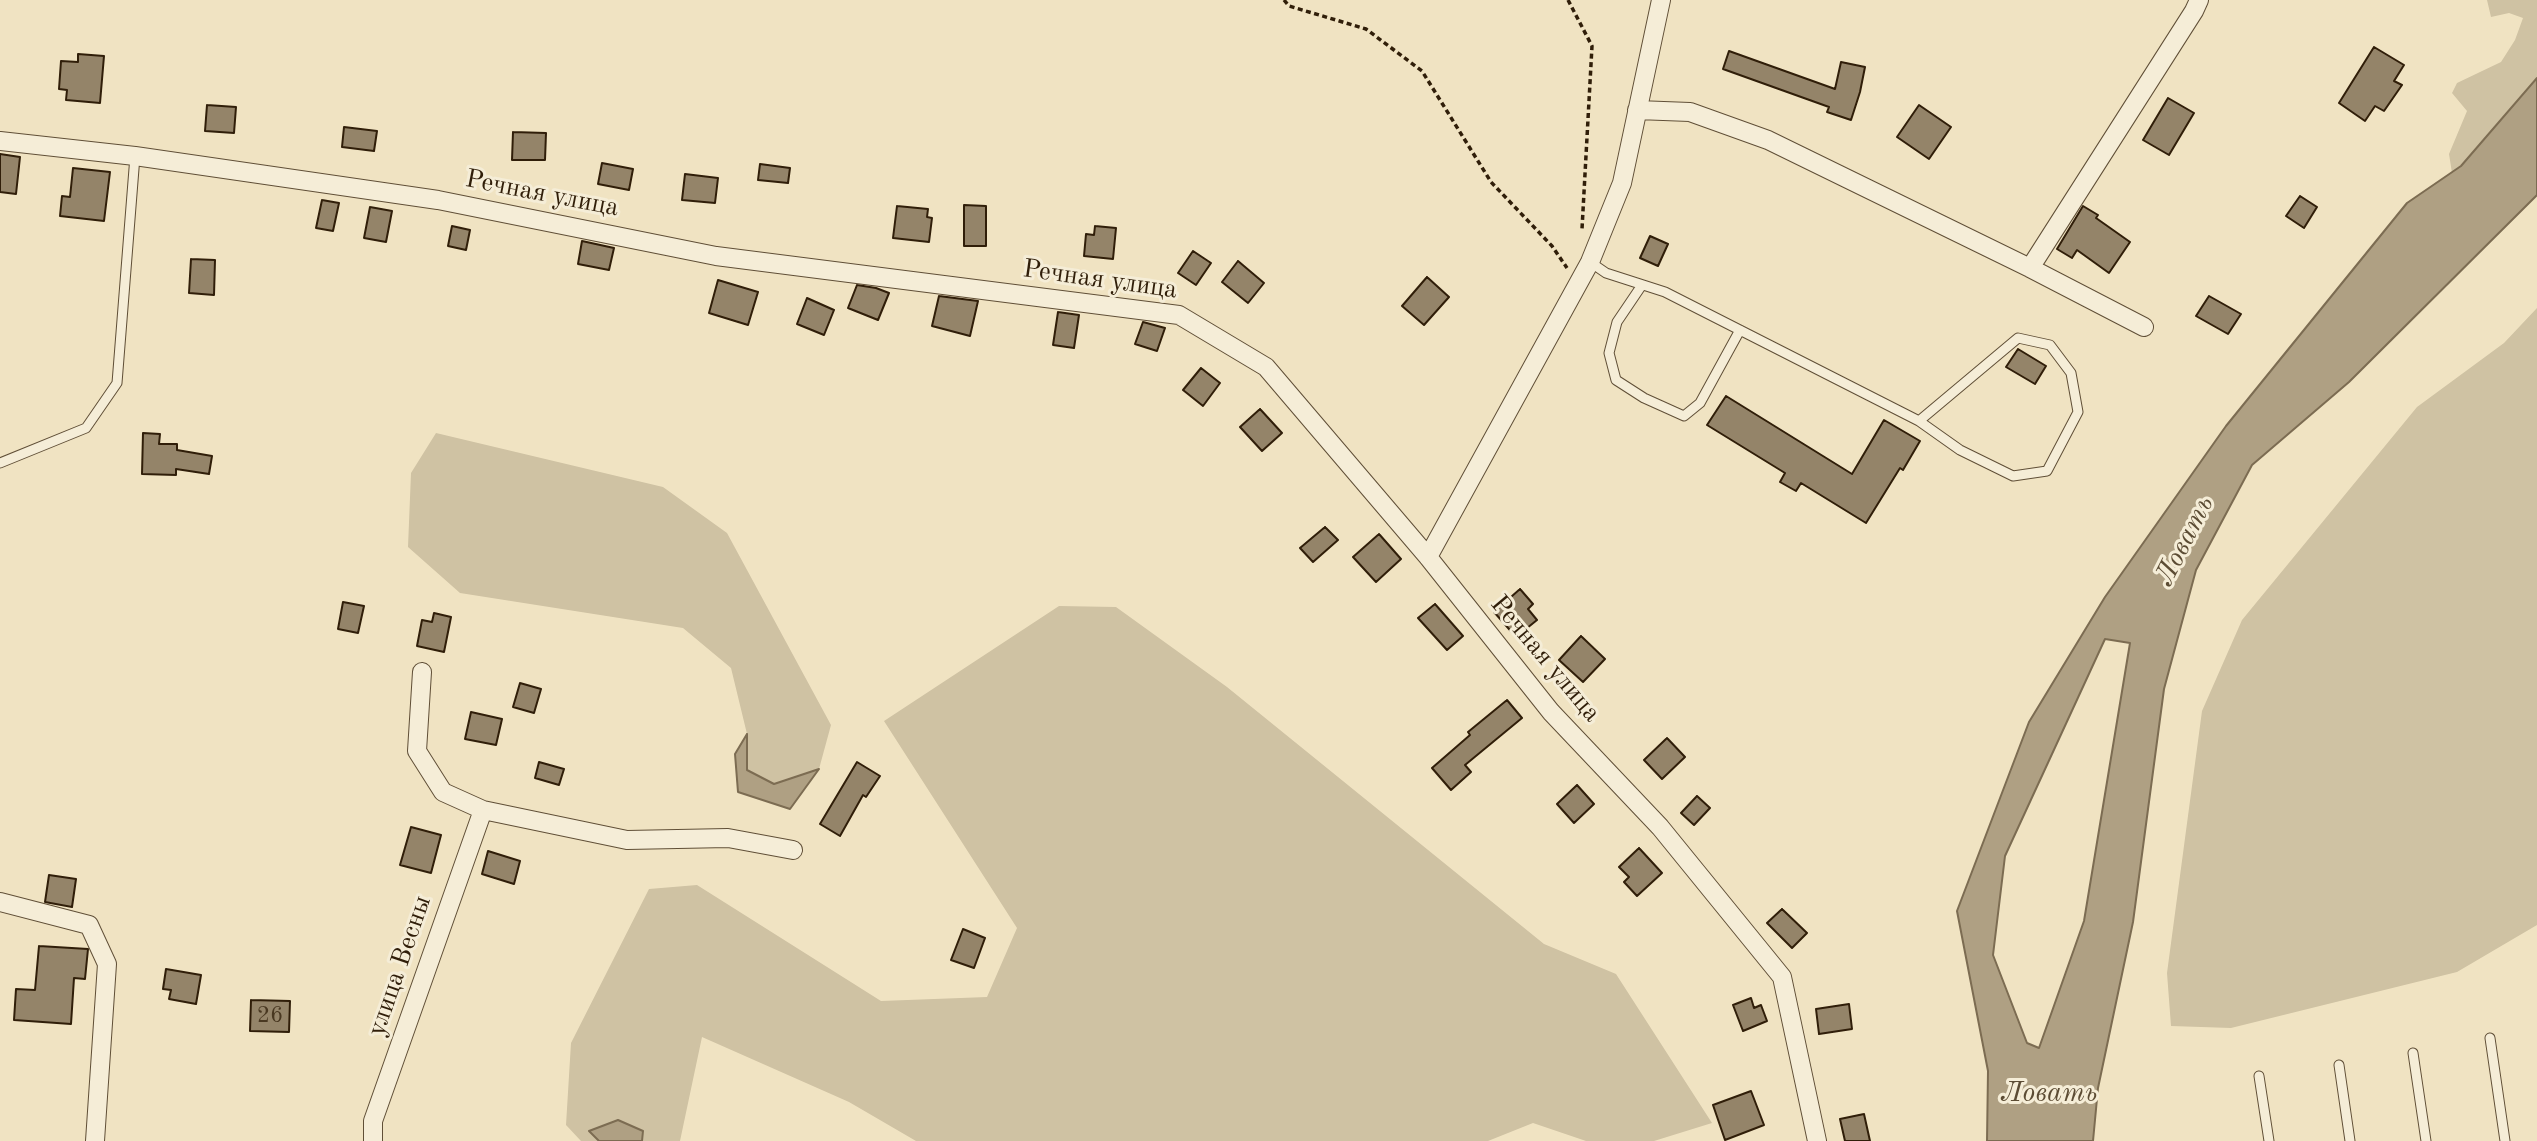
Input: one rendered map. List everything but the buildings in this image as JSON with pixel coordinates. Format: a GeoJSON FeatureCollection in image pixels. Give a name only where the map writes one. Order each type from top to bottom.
{"type":"FeatureCollection","features":[{"type":"Feature","properties":{"kind":"street"},"geometry":{"type":"LineString","coordinates":[[1428,557],[1590,262],[1622,183],[1661,0]]}},
{"type":"Feature","properties":{"kind":"street"},"geometry":{"type":"LineString","coordinates":[[2030,268],[2199,0]]}},
{"type":"Feature","properties":{"kind":"street"},"geometry":{"type":"LineString","coordinates":[[1637,110],[1690,112],[1768,140],[2144,327]]}},
{"type":"Feature","properties":{"kind":"street","name":"Речная улица"},"geometry":{"type":"LineString","coordinates":[[0,141],[135,156],[438,200],[716,256],[1179,315],[1266,366],[1428,557],[1551,712],[1660,827],[1782,977],[1817,1141]]}},
{"type":"Feature","properties":{"kind":"street"},"geometry":{"type":"LineString","coordinates":[[422,672],[417,751],[443,792],[483,810],[627,840],[728,838],[793,850]]}},
{"type":"Feature","properties":{"kind":"street","name":"улица Весны"},"geometry":{"type":"LineString","coordinates":[[373,1141],[373,1121],[483,810]]}},
{"type":"Feature","properties":{"kind":"street"},"geometry":{"type":"LineString","coordinates":[[0,902],[89,925],[107,964],[95,1141]]}},
{"type":"Feature","properties":{"kind":"lane"},"geometry":{"type":"LineString","coordinates":[[0,463],[86,428],[117,383],[135,156]]}},
{"type":"Feature","properties":{"kind":"lane"},"geometry":{"type":"LineString","coordinates":[[1590,262],[1606,273],[1665,292],[1919,421],[1961,450],[2014,476],[2047,471],[2078,412],[2071,373],[2050,345],[2018,338],[1919,421]]}},
{"type":"Feature","properties":{"kind":"lane"},"geometry":{"type":"LineString","coordinates":[[1642,285],[1617,322],[1609,353],[1616,380],[1644,398],[1684,416],[1700,403],[1740,330]]}},
{"type":"Feature","properties":{"kind":"lane"},"geometry":{"type":"LineString","coordinates":[[2490,1038],[2505,1141]]}},
{"type":"Feature","properties":{"kind":"lane"},"geometry":{"type":"LineString","coordinates":[[2413,1053],[2426,1141]]}},
{"type":"Feature","properties":{"kind":"lane"},"geometry":{"type":"LineString","coordinates":[[2339,1065],[2350,1141]]}},
{"type":"Feature","properties":{"kind":"lane"},"geometry":{"type":"LineString","coordinates":[[2259,1076],[2269,1141]]}},
{"type":"Feature","properties":{"kind":"path"},"geometry":{"type":"LineString","coordinates":[[1284,0],[1289,6],[1366,29],[1422,71],[1491,182],[1552,246],[1578,284]]}},
{"type":"Feature","properties":{"kind":"path"},"geometry":{"type":"LineString","coordinates":[[1568,0],[1592,46],[1581,242]]}},
{"type":"Feature","properties":{"kind":"shaded area"},"geometry":{"type":"Polygon","coordinates":[[[2487,0],[2537,0],[2537,78],[2452,173],[2449,154],[2467,111],[2452,93],[2457,83],[2501,62],[2515,40],[2523,18],[2509,13],[2491,17],[2487,0]]]}},
{"type":"Feature","properties":{"kind":"shaded area"},"geometry":{"type":"Polygon","coordinates":[[[2537,308],[2537,925],[2457,972],[2231,1028],[2171,1026],[2167,973],[2202,711],[2242,620],[2417,407],[2504,343],[2537,308]]]}},
{"type":"Feature","properties":{"kind":"shaded area"},"geometry":{"type":"Polygon","coordinates":[[[436,433],[663,487],[727,533],[831,725],[819,769],[774,784],[747,770],[747,734],[731,668],[683,628],[460,593],[408,547],[411,473],[436,433]]]}},
{"type":"Feature","properties":{"kind":"shaded area"},"geometry":{"type":"Polygon","coordinates":[[[1059,606],[1116,607],[1227,687],[1544,944],[1616,974],[1712,1123],[1654,1141],[1586,1141],[1533,1123],[1488,1141],[916,1141],[849,1102],[702,1037],[680,1141],[581,1141],[566,1125],[571,1043],[649,889],[697,885],[881,1001],[987,997],[1017,928],[884,721],[1059,606]]]}},
{"type":"Feature","properties":{"kind":"water","name":"Ловать"},"geometry":{"type":"Polygon","coordinates":[[[2537,78],[2537,195],[2349,382],[2252,465],[2196,570],[2164,689],[2133,922],[2098,1088],[2093,1141],[1987,1141],[1988,1071],[1957,911],[2029,722],[2105,597],[2226,426],[2407,203],[2461,166],[2537,78]],[[2105,639],[2005,856],[1993,955],[2027,1043],[2039,1048],[2084,921],[2130,643],[2105,639]]]}},
{"type":"Feature","properties":{"kind":"water"},"geometry":{"type":"Polygon","coordinates":[[[747,734],[747,770],[774,784],[819,769],[790,809],[738,792],[735,754],[747,734]]]}},
{"type":"Feature","properties":{"kind":"water"},"geometry":{"type":"Polygon","coordinates":[[[618,1120],[643,1131],[642,1141],[599,1141],[589,1131],[618,1120]]]}}]}
